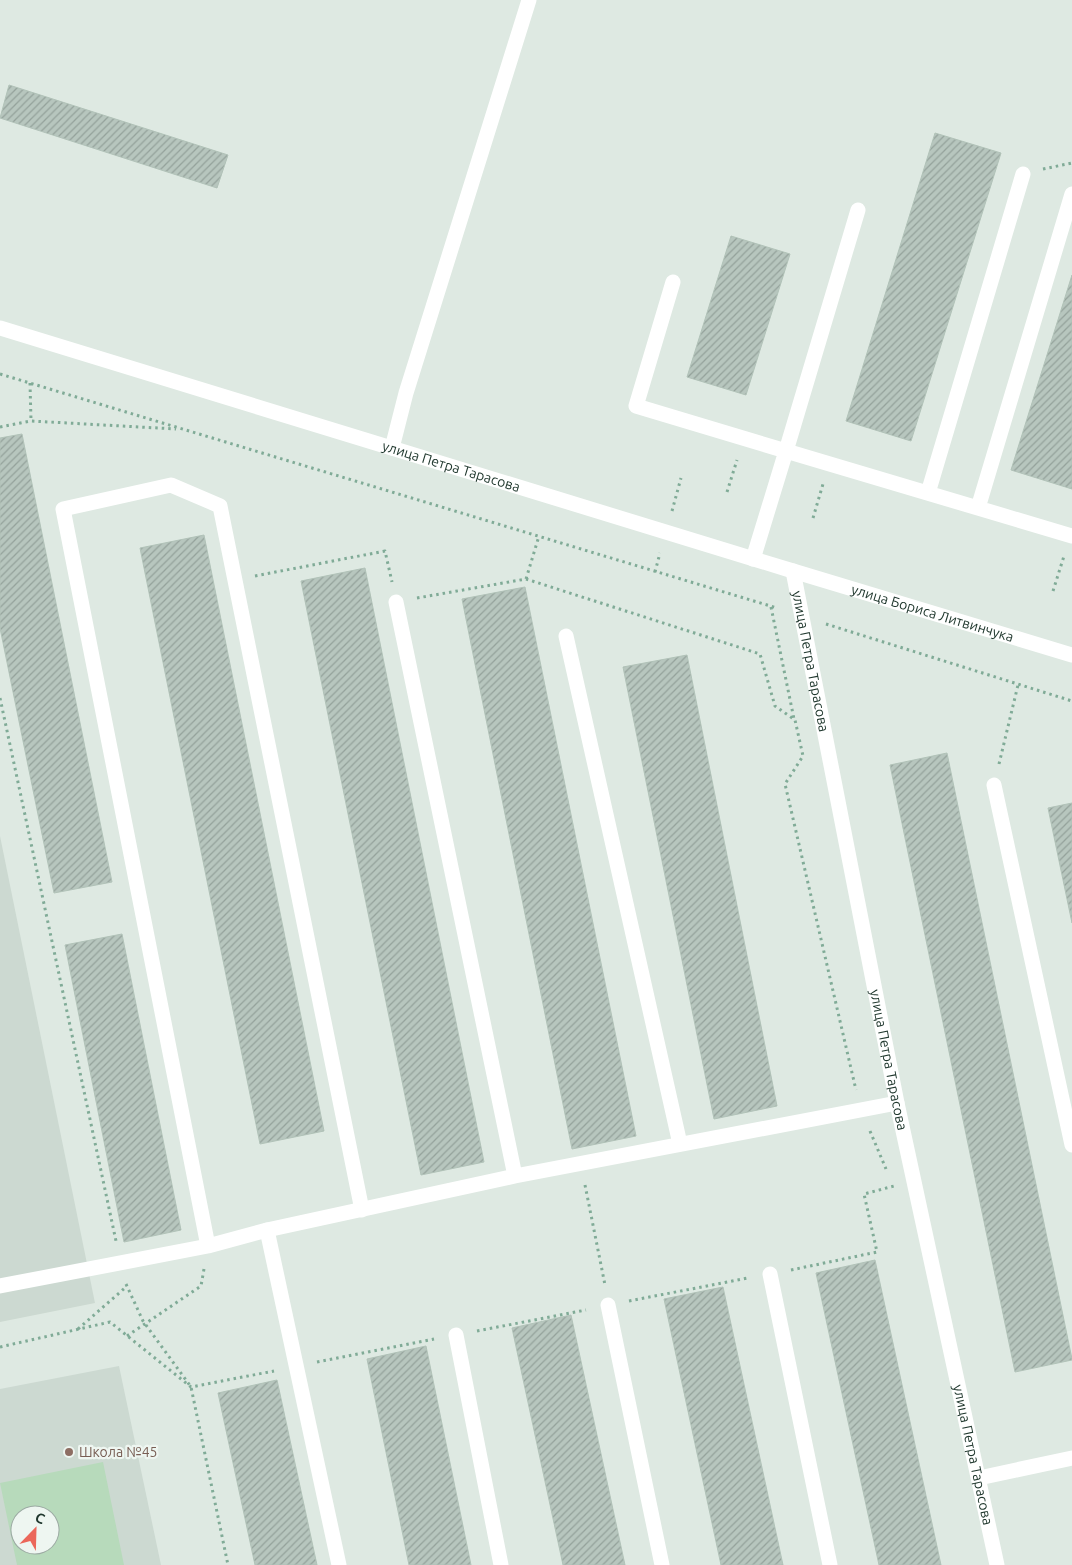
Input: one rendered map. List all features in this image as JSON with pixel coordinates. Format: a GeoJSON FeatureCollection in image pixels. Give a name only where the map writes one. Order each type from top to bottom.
{"type":"FeatureCollection","features":[{"type":"Feature","properties":{"kind":"street"},"geometry":{"type":"LineString","coordinates":[[392,448],[406,393],[529,0]]}},
{"type":"Feature","properties":{"kind":"street"},"geometry":{"type":"LineString","coordinates":[[928,493],[1023,174]]}},
{"type":"Feature","properties":{"kind":"street"},"geometry":{"type":"LineString","coordinates":[[978,508],[1072,194]]}},
{"type":"Feature","properties":{"kind":"street"},"geometry":{"type":"LineString","coordinates":[[753,559],[858,210]]}},
{"type":"Feature","properties":{"kind":"street"},"geometry":{"type":"LineString","coordinates":[[673,282],[636,406],[1071,536]]}},
{"type":"Feature","properties":{"kind":"street","name":"улица Петра Тарасова"},"geometry":{"type":"LineString","coordinates":[[0,328],[793,571],[897,1103],[997,1565]]}},
{"type":"Feature","properties":{"kind":"street"},"geometry":{"type":"LineString","coordinates":[[208,1246],[63,509],[171,485],[220,506],[362,1210]]}},
{"type":"Feature","properties":{"kind":"street","name":"улица Бориса Литвинчука"},"geometry":{"type":"LineString","coordinates":[[793,571],[1072,655]]}},
{"type":"Feature","properties":{"kind":"street"},"geometry":{"type":"LineString","coordinates":[[396,602],[515,1176]]}},
{"type":"Feature","properties":{"kind":"street"},"geometry":{"type":"LineString","coordinates":[[566,636],[680,1144]]}},
{"type":"Feature","properties":{"kind":"street"},"geometry":{"type":"LineString","coordinates":[[994,785],[1072,1146]]}},
{"type":"Feature","properties":{"kind":"street"},"geometry":{"type":"LineString","coordinates":[[0,1286],[208,1246],[267,1230],[515,1176],[897,1103]]}},
{"type":"Feature","properties":{"kind":"street"},"geometry":{"type":"LineString","coordinates":[[267,1230],[339,1565]]}},
{"type":"Feature","properties":{"kind":"street"},"geometry":{"type":"LineString","coordinates":[[770,1274],[830,1565]]}},
{"type":"Feature","properties":{"kind":"street"},"geometry":{"type":"LineString","coordinates":[[608,1305],[662,1565]]}},
{"type":"Feature","properties":{"kind":"street"},"geometry":{"type":"LineString","coordinates":[[456,1335],[501,1565]]}},
{"type":"Feature","properties":{"kind":"street"},"geometry":{"type":"LineString","coordinates":[[978,1478],[1072,1458]]}},
{"type":"Feature","properties":{"kind":"path"},"geometry":{"type":"LineString","coordinates":[[1023,174],[1072,163]]}},
{"type":"Feature","properties":{"kind":"path"},"geometry":{"type":"LineString","coordinates":[[0,374],[802,616],[1072,702]]}},
{"type":"Feature","properties":{"kind":"path"},"geometry":{"type":"LineString","coordinates":[[30,383],[30,421]]}},
{"type":"Feature","properties":{"kind":"path"},"geometry":{"type":"LineString","coordinates":[[0,427],[30,421],[183,430]]}},
{"type":"Feature","properties":{"kind":"path"},"geometry":{"type":"LineString","coordinates":[[727,492],[743,438]]}},
{"type":"Feature","properties":{"kind":"path"},"geometry":{"type":"LineString","coordinates":[[813,518],[829,464]]}},
{"type":"Feature","properties":{"kind":"path"},"geometry":{"type":"LineString","coordinates":[[526,578],[539,536]]}},
{"type":"Feature","properties":{"kind":"path"},"geometry":{"type":"LineString","coordinates":[[1053,591],[1071,536]]}},
{"type":"Feature","properties":{"kind":"path"},"geometry":{"type":"LineString","coordinates":[[235,580],[385,551],[396,602],[526,578],[760,654],[774,706],[794,720]]}},
{"type":"Feature","properties":{"kind":"path"},"geometry":{"type":"LineString","coordinates":[[772,607],[803,756],[785,784],[861,1110],[887,1169]]}},
{"type":"Feature","properties":{"kind":"path"},"geometry":{"type":"LineString","coordinates":[[994,785],[1018,685]]}},
{"type":"Feature","properties":{"kind":"path"},"geometry":{"type":"LineString","coordinates":[[0,698],[126,1287],[145,1324],[191,1387],[228,1565]]}},
{"type":"Feature","properties":{"kind":"path"},"geometry":{"type":"LineString","coordinates":[[581,1164],[608,1305]]}},
{"type":"Feature","properties":{"kind":"path"},"geometry":{"type":"LineString","coordinates":[[0,1347],[110,1322],[191,1387],[877,1252],[864,1194],[894,1186],[890,1178]]}},
{"type":"Feature","properties":{"kind":"path"},"geometry":{"type":"LineString","coordinates":[[127,1336],[201,1286],[208,1246]]}},
{"type":"Feature","properties":{"kind":"path"},"geometry":{"type":"LineString","coordinates":[[78,1329],[126,1287]]}},
{"type":"Feature","properties":{"kind":"shaded area"},"geometry":{"type":"Polygon","coordinates":[[[0,836],[95,1303],[0,1322],[0,836]]]}},
{"type":"Feature","properties":{"kind":"shaded area","name":"Школа №45"},"geometry":{"type":"Polygon","coordinates":[[[119,1366],[161,1565],[0,1565],[0,1389],[119,1366]]]}},
{"type":"Feature","properties":{"kind":"green space"},"geometry":{"type":"Polygon","coordinates":[[[103,1462],[124,1565],[17,1565],[15,1555],[60,1555],[60,1505],[10,1505],[10,1531],[0,1483],[103,1462]]]}},
{"type":"Feature","properties":{"kind":"building"},"geometry":{"type":"Polygon","coordinates":[[[9,85],[228,155],[217,188],[0,118],[9,85]]]}},
{"type":"Feature","properties":{"kind":"building"},"geometry":{"type":"Polygon","coordinates":[[[935,133],[1001,153],[911,441],[846,421],[935,133]]]}},
{"type":"Feature","properties":{"kind":"building"},"geometry":{"type":"Polygon","coordinates":[[[731,236],[790,254],[746,395],[687,377],[731,236]]]}},
{"type":"Feature","properties":{"kind":"building"},"geometry":{"type":"Polygon","coordinates":[[[1072,275],[1072,489],[1011,470],[1072,275]]]}},
{"type":"Feature","properties":{"kind":"building"},"geometry":{"type":"Polygon","coordinates":[[[22,434],[112,882],[54,893],[0,628],[0,438],[22,434]]]}},
{"type":"Feature","properties":{"kind":"building"},"geometry":{"type":"Polygon","coordinates":[[[204,535],[324,1131],[260,1144],[140,548],[204,535]]]}},
{"type":"Feature","properties":{"kind":"building"},"geometry":{"type":"Polygon","coordinates":[[[365,568],[484,1162],[421,1175],[301,581],[365,568]]]}},
{"type":"Feature","properties":{"kind":"building"},"geometry":{"type":"Polygon","coordinates":[[[525,587],[636,1136],[572,1149],[462,599],[525,587]]]}},
{"type":"Feature","properties":{"kind":"building"},"geometry":{"type":"Polygon","coordinates":[[[687,655],[777,1106],[714,1119],[623,667],[687,655]]]}},
{"type":"Feature","properties":{"kind":"building"},"geometry":{"type":"Polygon","coordinates":[[[947,753],[1072,1359],[1015,1372],[890,765],[947,753]]]}},
{"type":"Feature","properties":{"kind":"building"},"geometry":{"type":"Polygon","coordinates":[[[1072,803],[1072,923],[1048,808],[1072,803]]]}},
{"type":"Feature","properties":{"kind":"building"},"geometry":{"type":"Polygon","coordinates":[[[122,934],[181,1230],[124,1242],[65,945],[122,934]]]}},
{"type":"Feature","properties":{"kind":"building"},"geometry":{"type":"Polygon","coordinates":[[[875,1260],[941,1565],[879,1565],[816,1273],[875,1260]]]}},
{"type":"Feature","properties":{"kind":"building"},"geometry":{"type":"Polygon","coordinates":[[[723,1287],[783,1565],[721,1565],[664,1299],[723,1287]]]}},
{"type":"Feature","properties":{"kind":"building"},"geometry":{"type":"Polygon","coordinates":[[[571,1315],[625,1565],[563,1565],[512,1328],[571,1315]]]}},
{"type":"Feature","properties":{"kind":"building"},"geometry":{"type":"Polygon","coordinates":[[[426,1346],[471,1565],[409,1565],[367,1359],[426,1346]]]}},
{"type":"Feature","properties":{"kind":"building"},"geometry":{"type":"Polygon","coordinates":[[[277,1380],[317,1565],[255,1565],[218,1393],[277,1380]]]}},
{"type":"Feature","properties":{"kind":"place","name":"Школа №45"},"geometry":{"type":"Point","coordinates":[69,1452]}}]}
